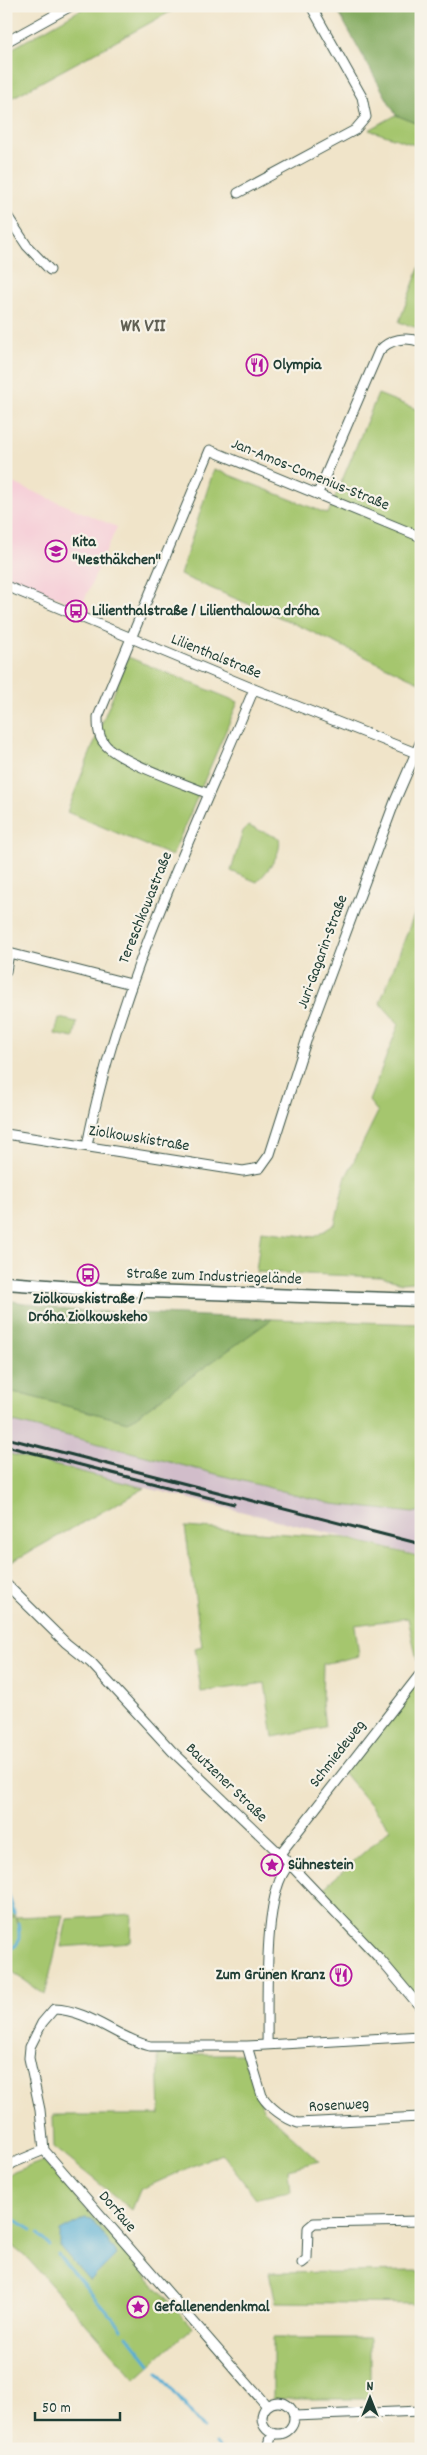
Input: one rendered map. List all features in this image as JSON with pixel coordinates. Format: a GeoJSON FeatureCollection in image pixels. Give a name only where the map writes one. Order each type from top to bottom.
{"type":"FeatureCollection","features":[{"type":"Feature","properties":{"kind":"main road","name":"Straße zum Industriegelände"},"geometry":{"type":"LineString","coordinates":[[6,1283],[88,1289],[421,1300]]}},
{"type":"Feature","properties":{"kind":"street"},"geometry":{"type":"LineString","coordinates":[[6,42],[71,6]]}},
{"type":"Feature","properties":{"kind":"street"},"geometry":{"type":"LineString","coordinates":[[238,193],[355,130],[366,117],[362,97],[311,6]]}},
{"type":"Feature","properties":{"kind":"street"},"geometry":{"type":"LineString","coordinates":[[6,214],[27,246],[50,270]]}},
{"type":"Feature","properties":{"kind":"street"},"geometry":{"type":"LineString","coordinates":[[318,493],[379,351],[392,340],[414,339],[421,342]]}},
{"type":"Feature","properties":{"kind":"street","name":"Jan-Amos-Comenius-Straße"},"geometry":{"type":"LineString","coordinates":[[130,638],[210,450],[421,537]]}},
{"type":"Feature","properties":{"kind":"street","name":"Lilienthalstraße"},"geometry":{"type":"LineString","coordinates":[[6,586],[254,689],[416,753]]}},
{"type":"Feature","properties":{"kind":"street"},"geometry":{"type":"LineString","coordinates":[[130,638],[98,717],[98,730],[103,742],[117,755],[209,794]]}},
{"type":"Feature","properties":{"kind":"street","name":"Tereschkowastraße"},"geometry":{"type":"LineString","coordinates":[[87,1146],[105,1063],[131,984],[254,689]]}},
{"type":"Feature","properties":{"kind":"street","name":"Juri-Gagarin-Straße"},"geometry":{"type":"LineString","coordinates":[[265,1163],[270,1154],[309,1032],[395,801],[421,741]]}},
{"type":"Feature","properties":{"kind":"street"},"geometry":{"type":"LineString","coordinates":[[6,970],[9,954],[131,984]]}},
{"type":"Feature","properties":{"kind":"street","name":"Ziolkowskistraße"},"geometry":{"type":"LineString","coordinates":[[6,1134],[243,1171],[254,1171],[265,1163]]}},
{"type":"Feature","properties":{"kind":"street","name":"Bautzener Straße"},"geometry":{"type":"LineString","coordinates":[[6,1584],[66,1643],[91,1663],[172,1751],[280,1854],[289,1866],[379,1958],[421,2008]]}},
{"type":"Feature","properties":{"kind":"street","name":"Schmiedeweg"},"geometry":{"type":"LineString","coordinates":[[280,1854],[421,1672]]}},
{"type":"Feature","properties":{"kind":"street"},"geometry":{"type":"LineString","coordinates":[[267,2044],[270,1930],[273,1902],[281,1873],[289,1866]]}},
{"type":"Feature","properties":{"kind":"street"},"geometry":{"type":"LineString","coordinates":[[6,2168],[13,2162],[44,2150],[40,2110],[29,2058],[30,2046],[42,2022],[54,2009],[64,2010],[93,2019],[136,2043],[150,2046],[247,2046],[421,2036]]}},
{"type":"Feature","properties":{"kind":"street","name":"Rosenweg"},"geometry":{"type":"LineString","coordinates":[[247,2046],[262,2096],[266,2102],[291,2121],[298,2123],[421,2117]]}},
{"type":"Feature","properties":{"kind":"street","name":"Dorfaue"},"geometry":{"type":"LineString","coordinates":[[44,2150],[267,2406]]}},
{"type":"Feature","properties":{"kind":"street"},"geometry":{"type":"LineString","coordinates":[[302,2263],[307,2260],[308,2228],[314,2223],[421,2221]]}},
{"type":"Feature","properties":{"kind":"street"},"geometry":{"type":"LineString","coordinates":[[282,2402],[291,2410],[294,2416],[288,2430],[278,2434],[267,2430],[262,2422],[262,2416],[267,2406],[282,2402]]}},
{"type":"Feature","properties":{"kind":"street"},"geometry":{"type":"LineString","coordinates":[[294,2416],[421,2411]]}},
{"type":"Feature","properties":{"kind":"street"},"geometry":{"type":"LineString","coordinates":[[268,2449],[272,2433]]}},
{"type":"Feature","properties":{"kind":"shaded area","name":"Kita \"Nesthäkchen\""},"geometry":{"type":"Polygon","coordinates":[[[6,480],[117,527],[81,607],[6,576],[6,480]]]}},
{"type":"Feature","properties":{"kind":"shaded area"},"geometry":{"type":"Polygon","coordinates":[[[6,1420],[333,1504],[413,1513],[421,1511],[421,1556],[6,1453],[6,1420]]]}},
{"type":"Feature","properties":{"kind":"green space"},"geometry":{"type":"Polygon","coordinates":[[[87,6],[181,6],[6,101],[6,52],[87,6]]]}},
{"type":"Feature","properties":{"kind":"green space"},"geometry":{"type":"Polygon","coordinates":[[[335,6],[421,6],[421,125],[396,115],[335,6]]]}},
{"type":"Feature","properties":{"kind":"green space"},"geometry":{"type":"Polygon","coordinates":[[[396,115],[421,125],[421,147],[369,130],[396,115]]]}},
{"type":"Feature","properties":{"kind":"green space"},"geometry":{"type":"Polygon","coordinates":[[[421,263],[421,329],[399,322],[421,263]]]}},
{"type":"Feature","properties":{"kind":"green space"},"geometry":{"type":"Polygon","coordinates":[[[378,394],[421,411],[421,683],[293,623],[180,575],[214,469],[328,514],[378,394]]]}},
{"type":"Feature","properties":{"kind":"green space"},"geometry":{"type":"Polygon","coordinates":[[[128,657],[238,702],[172,856],[67,812],[128,657]]]}},
{"type":"Feature","properties":{"kind":"green space"},"geometry":{"type":"Polygon","coordinates":[[[248,826],[279,838],[280,844],[279,850],[269,868],[257,882],[231,871],[243,831],[248,826]]]}},
{"type":"Feature","properties":{"kind":"green space"},"geometry":{"type":"Polygon","coordinates":[[[421,897],[421,1281],[402,1283],[381,1277],[256,1272],[261,1231],[315,1237],[335,1224],[345,1179],[378,1112],[369,1101],[399,1024],[380,1003],[421,897]]]}},
{"type":"Feature","properties":{"kind":"green space"},"geometry":{"type":"Polygon","coordinates":[[[59,1018],[77,1022],[74,1038],[55,1034],[59,1018]]]}},
{"type":"Feature","properties":{"kind":"green space"},"geometry":{"type":"Polygon","coordinates":[[[6,1300],[69,1310],[272,1319],[128,1422],[6,1390],[6,1300]]]}},
{"type":"Feature","properties":{"kind":"green space"},"geometry":{"type":"Polygon","coordinates":[[[272,1319],[421,1324],[421,1511],[413,1513],[333,1504],[6,1420],[6,1390],[128,1422],[272,1319]]]}},
{"type":"Feature","properties":{"kind":"green space"},"geometry":{"type":"Polygon","coordinates":[[[6,1453],[145,1488],[6,1565],[6,1453]]]}},
{"type":"Feature","properties":{"kind":"green space"},"geometry":{"type":"Polygon","coordinates":[[[185,1527],[345,1538],[421,1557],[421,2007],[317,1894],[390,1829],[343,1772],[420,1674],[408,1618],[355,1625],[359,1656],[323,1664],[322,1702],[325,1727],[273,1737],[265,1683],[201,1692],[195,1648],[202,1646],[185,1527]]]}},
{"type":"Feature","properties":{"kind":"green space"},"geometry":{"type":"Polygon","coordinates":[[[6,1887],[15,1916],[6,1916],[6,1887]]]}},
{"type":"Feature","properties":{"kind":"green space"},"geometry":{"type":"Polygon","coordinates":[[[132,1914],[131,1942],[61,1947],[67,1919],[132,1914]]]}},
{"type":"Feature","properties":{"kind":"green space"},"geometry":{"type":"Polygon","coordinates":[[[64,1915],[45,1995],[6,1967],[6,1953],[12,1950],[18,1942],[20,1933],[16,1917],[64,1915]]]}},
{"type":"Feature","properties":{"kind":"green space"},"geometry":{"type":"Polygon","coordinates":[[[6,1917],[15,1917],[19,1938],[18,1942],[6,1952],[6,1917]]]}},
{"type":"Feature","properties":{"kind":"green space"},"geometry":{"type":"Polygon","coordinates":[[[158,2054],[242,2054],[264,2110],[319,2161],[288,2169],[290,2192],[256,2198],[221,2153],[140,2190],[132,2210],[54,2147],[53,2115],[160,2115],[158,2054]]]}},
{"type":"Feature","properties":{"kind":"green space"},"geometry":{"type":"Polygon","coordinates":[[[43,2161],[192,2327],[135,2379],[28,2259],[6,2241],[6,2178],[14,2172],[43,2161]]]}},
{"type":"Feature","properties":{"kind":"green space"},"geometry":{"type":"Polygon","coordinates":[[[421,2271],[421,2304],[276,2302],[269,2273],[421,2271]]]}},
{"type":"Feature","properties":{"kind":"green space"},"geometry":{"type":"Polygon","coordinates":[[[273,2338],[370,2338],[370,2399],[273,2399],[273,2338]]]}},
{"type":"Feature","properties":{"kind":"water"},"geometry":{"type":"Polygon","coordinates":[[[85,2218],[92,2219],[117,2254],[90,2281],[60,2247],[60,2231],[85,2218]]]}},
{"type":"Feature","properties":{"kind":"waterway"},"geometry":{"type":"LineString","coordinates":[[6,1886],[14,1913]]}},
{"type":"Feature","properties":{"kind":"waterway"},"geometry":{"type":"LineString","coordinates":[[6,1952],[17,1944],[18,1923]]}},
{"type":"Feature","properties":{"kind":"waterway"},"geometry":{"type":"LineString","coordinates":[[6,2214],[32,2230]]}},
{"type":"Feature","properties":{"kind":"waterway"},"geometry":{"type":"LineString","coordinates":[[39,2234],[50,2246]]}},
{"type":"Feature","properties":{"kind":"waterway"},"geometry":{"type":"LineString","coordinates":[[58,2255],[122,2329]]}},
{"type":"Feature","properties":{"kind":"waterway"},"geometry":{"type":"LineString","coordinates":[[127,2335],[150,2364]]}},
{"type":"Feature","properties":{"kind":"waterway"},"geometry":{"type":"LineString","coordinates":[[157,2372],[204,2428]]}},
{"type":"Feature","properties":{"kind":"waterway"},"geometry":{"type":"LineString","coordinates":[[216,2444],[220,2449]]}},
{"type":"Feature","properties":{"kind":"railway"},"geometry":{"type":"LineString","coordinates":[[6,1438],[421,1544]]}},
{"type":"Feature","properties":{"kind":"railway"},"geometry":{"type":"LineString","coordinates":[[6,1446],[234,1504]]}},
{"type":"Feature","properties":{"kind":"place","name":"Olympia"},"geometry":{"type":"Point","coordinates":[257,365]}},
{"type":"Feature","properties":{"kind":"place","name":"Kita \"Nesthäkchen\""},"geometry":{"type":"Point","coordinates":[56,551]}},
{"type":"Feature","properties":{"kind":"place","name":"Lilienthalstraße / Lilienthalowa dróha"},"geometry":{"type":"Point","coordinates":[76,611]}},
{"type":"Feature","properties":{"kind":"place","name":"Ziolkowskistraße / Dróha Ziolkowskeho"},"geometry":{"type":"Point","coordinates":[88,1275]}},
{"type":"Feature","properties":{"kind":"place","name":"Sühnestein"},"geometry":{"type":"Point","coordinates":[272,1865]}},
{"type":"Feature","properties":{"kind":"place","name":"Zum Grünen Kranz"},"geometry":{"type":"Point","coordinates":[341,1975]}},
{"type":"Feature","properties":{"kind":"place","name":"Gefallenendenkmal"},"geometry":{"type":"Point","coordinates":[138,2307]}},
{"type":"Feature","properties":{"kind":"district","name":"WK VII"},"geometry":{"type":"Point","coordinates":[143,327]}}]}
